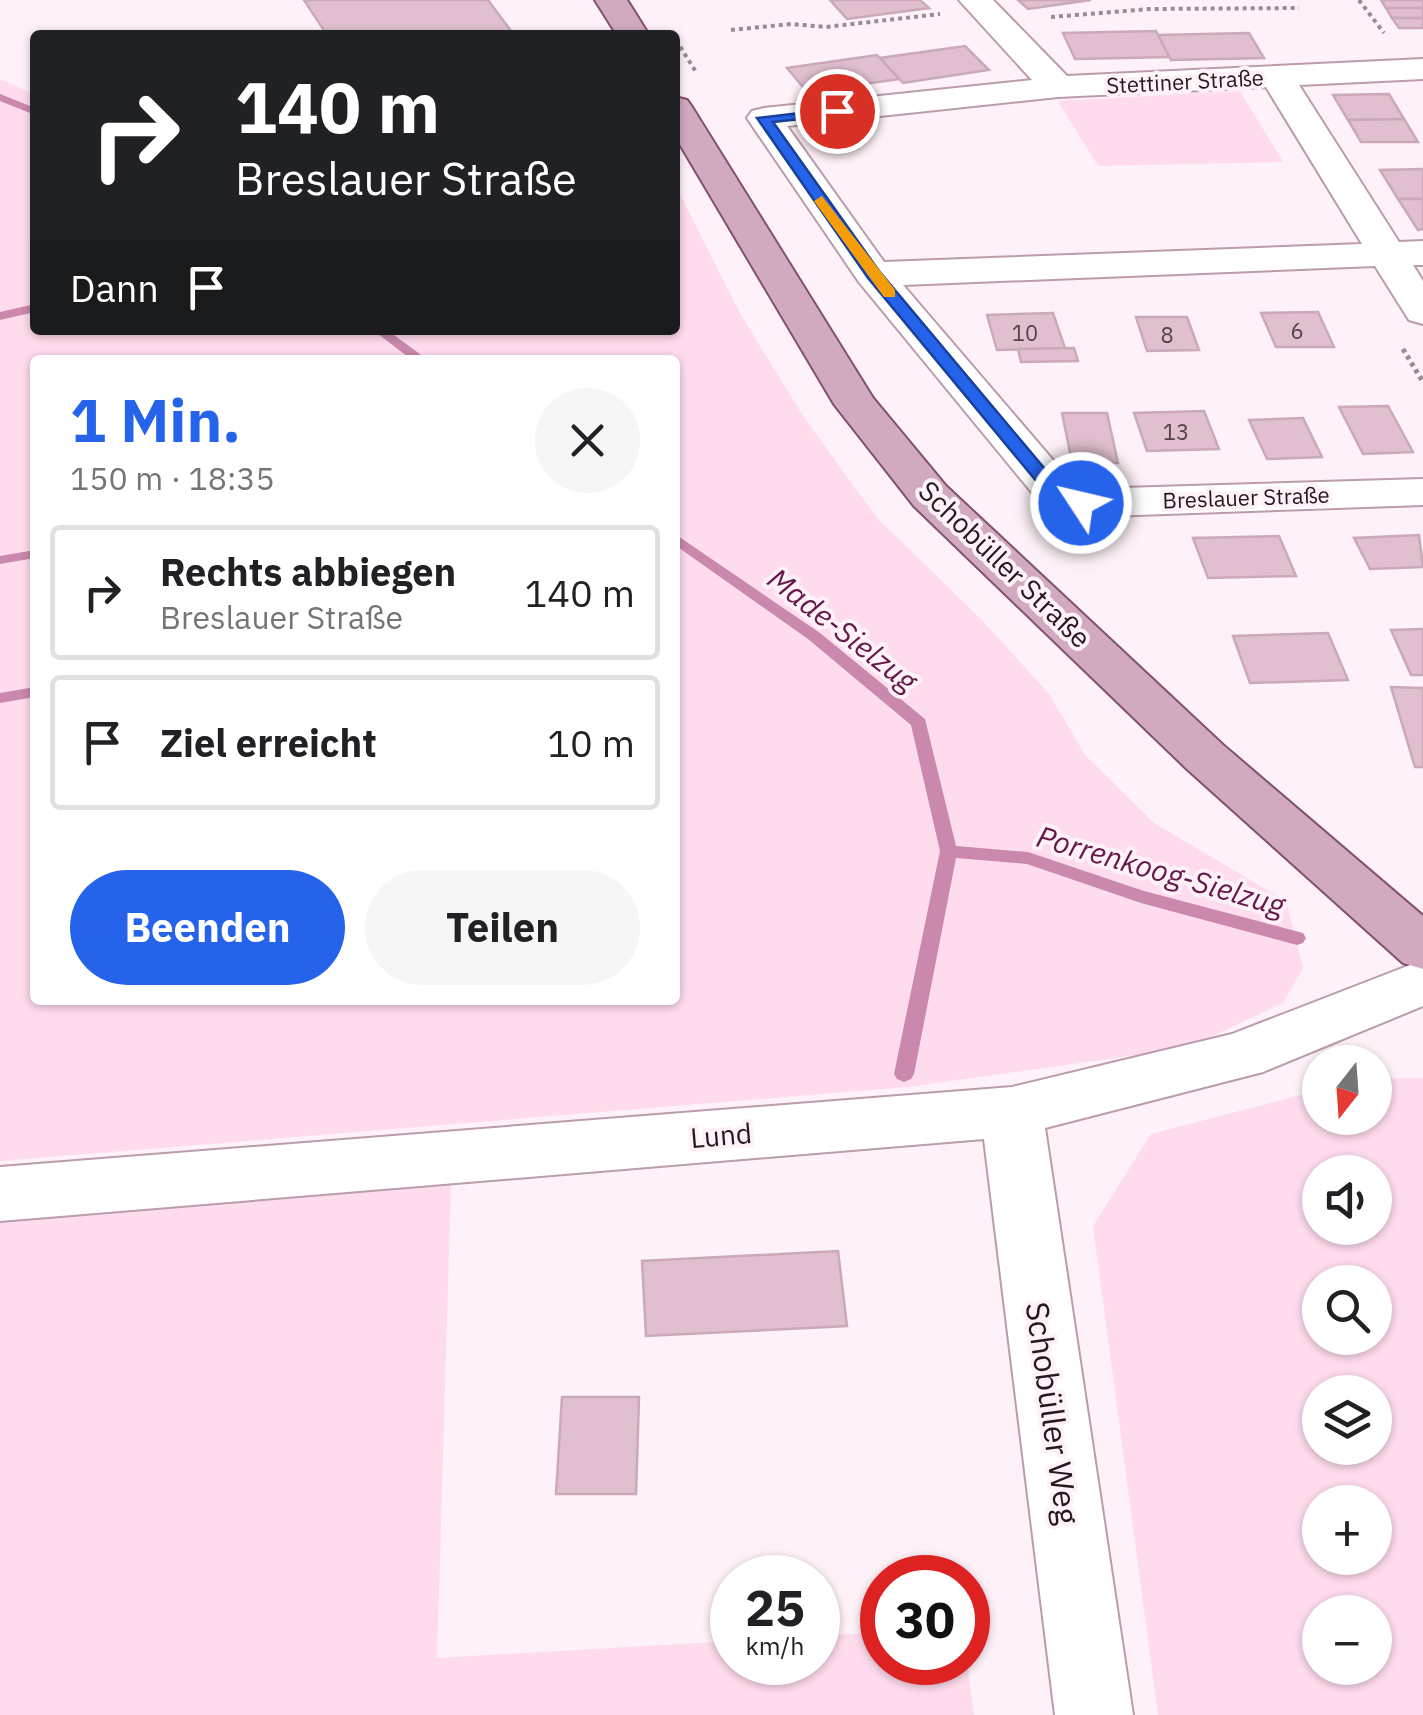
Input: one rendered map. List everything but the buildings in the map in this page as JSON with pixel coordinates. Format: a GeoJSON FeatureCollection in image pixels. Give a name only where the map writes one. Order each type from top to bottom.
{"type":"FeatureCollection","features":[{"type":"Feature","properties":{"kind":"main road"},"geometry":{"type":"LineString","coordinates":[[610,0],[630,30]]}},
{"type":"Feature","properties":{"kind":"main road","name":"Schobüller Straße"},"geometry":{"type":"LineString","coordinates":[[680,115],[855,404],[930,496],[1204,758],[1423,948]]}},
{"type":"Feature","properties":{"kind":"street"},"geometry":{"type":"LineString","coordinates":[[987,10],[1058,87]]}},
{"type":"Feature","properties":{"kind":"street"},"geometry":{"type":"LineString","coordinates":[[1276,77],[1423,69]]}},
{"type":"Feature","properties":{"kind":"street","name":"Stettiner Straße"},"geometry":{"type":"LineString","coordinates":[[1058,87],[1276,77],[1406,253],[1423,312]]}},
{"type":"Feature","properties":{"kind":"street","name":"Breslauer Straße"},"geometry":{"type":"LineString","coordinates":[[1058,87],[764,118],[873,274],[1054,490],[1081,503],[1423,492]]}},
{"type":"Feature","properties":{"kind":"street"},"geometry":{"type":"LineString","coordinates":[[873,274],[1406,253]]}},
{"type":"Feature","properties":{"kind":"street","name":"Lund"},"geometry":{"type":"LineString","coordinates":[[0,1194],[1012,1112],[1242,1055],[1423,982]]}},
{"type":"Feature","properties":{"kind":"street","name":"Schobüller Weg"},"geometry":{"type":"LineString","coordinates":[[1012,1112],[1094,1715]]}},
{"type":"Feature","properties":{"kind":"path"},"geometry":{"type":"LineString","coordinates":[[731,30],[792,24],[826,28],[987,10],[1299,8]]}},
{"type":"Feature","properties":{"kind":"shaded area"},"geometry":{"type":"Polygon","coordinates":[[[0,79],[30,93],[30,335],[680,335],[680,194],[741,315],[805,419],[877,518],[983,621],[1049,694],[1085,755],[1154,823],[1286,901],[1303,968],[1283,1003],[1187,1048],[908,1087],[0,1161],[0,79]]]}},
{"type":"Feature","properties":{"kind":"shaded area"},"geometry":{"type":"Polygon","coordinates":[[[1240,91],[1283,162],[1098,166],[1058,101],[1240,91]]]}},
{"type":"Feature","properties":{"kind":"shaded area"},"geometry":{"type":"Polygon","coordinates":[[[1423,1078],[1423,1715],[1158,1715],[1093,1226],[1151,1134],[1302,1095],[1302,1135],[1392,1135],[1392,1079],[1423,1078]]]}},
{"type":"Feature","properties":{"kind":"shaded area"},"geometry":{"type":"Polygon","coordinates":[[[451,1182],[437,1658],[710,1642],[710,1685],[840,1685],[840,1635],[860,1633],[860,1685],[970,1685],[974,1715],[0,1715],[0,1219],[451,1182]]]}},
{"type":"Feature","properties":{"kind":"waterway","name":"Made-Sielzug"},"geometry":{"type":"LineString","coordinates":[[0,97],[30,110]]}},
{"type":"Feature","properties":{"kind":"waterway"},"geometry":{"type":"LineString","coordinates":[[0,316],[30,309]]}},
{"type":"Feature","properties":{"kind":"waterway","name":"Made-Sielzug"},"geometry":{"type":"LineString","coordinates":[[386,335],[414,355]]}},
{"type":"Feature","properties":{"kind":"waterway","name":"Made-Sielzug"},"geometry":{"type":"LineString","coordinates":[[680,542],[814,636],[919,723],[949,851]]}},
{"type":"Feature","properties":{"kind":"waterway"},"geometry":{"type":"LineString","coordinates":[[0,560],[30,555]]}},
{"type":"Feature","properties":{"kind":"waterway"},"geometry":{"type":"LineString","coordinates":[[0,698],[30,693]]}},
{"type":"Feature","properties":{"kind":"waterway"},"geometry":{"type":"LineString","coordinates":[[904,1074],[949,851]]}},
{"type":"Feature","properties":{"kind":"waterway","name":"Porrenkoog-Sielzug"},"geometry":{"type":"LineString","coordinates":[[949,851],[1028,858],[1141,897],[1297,938]]}},
{"type":"Feature","properties":{"kind":"slow traffic"},"geometry":{"type":"LineString","coordinates":[[822,201],[890,294]]}},
{"type":"Feature","properties":{"kind":"route"},"geometry":{"type":"LineString","coordinates":[[837,111],[764,118],[873,274],[1054,490],[1081,503]]}}]}
